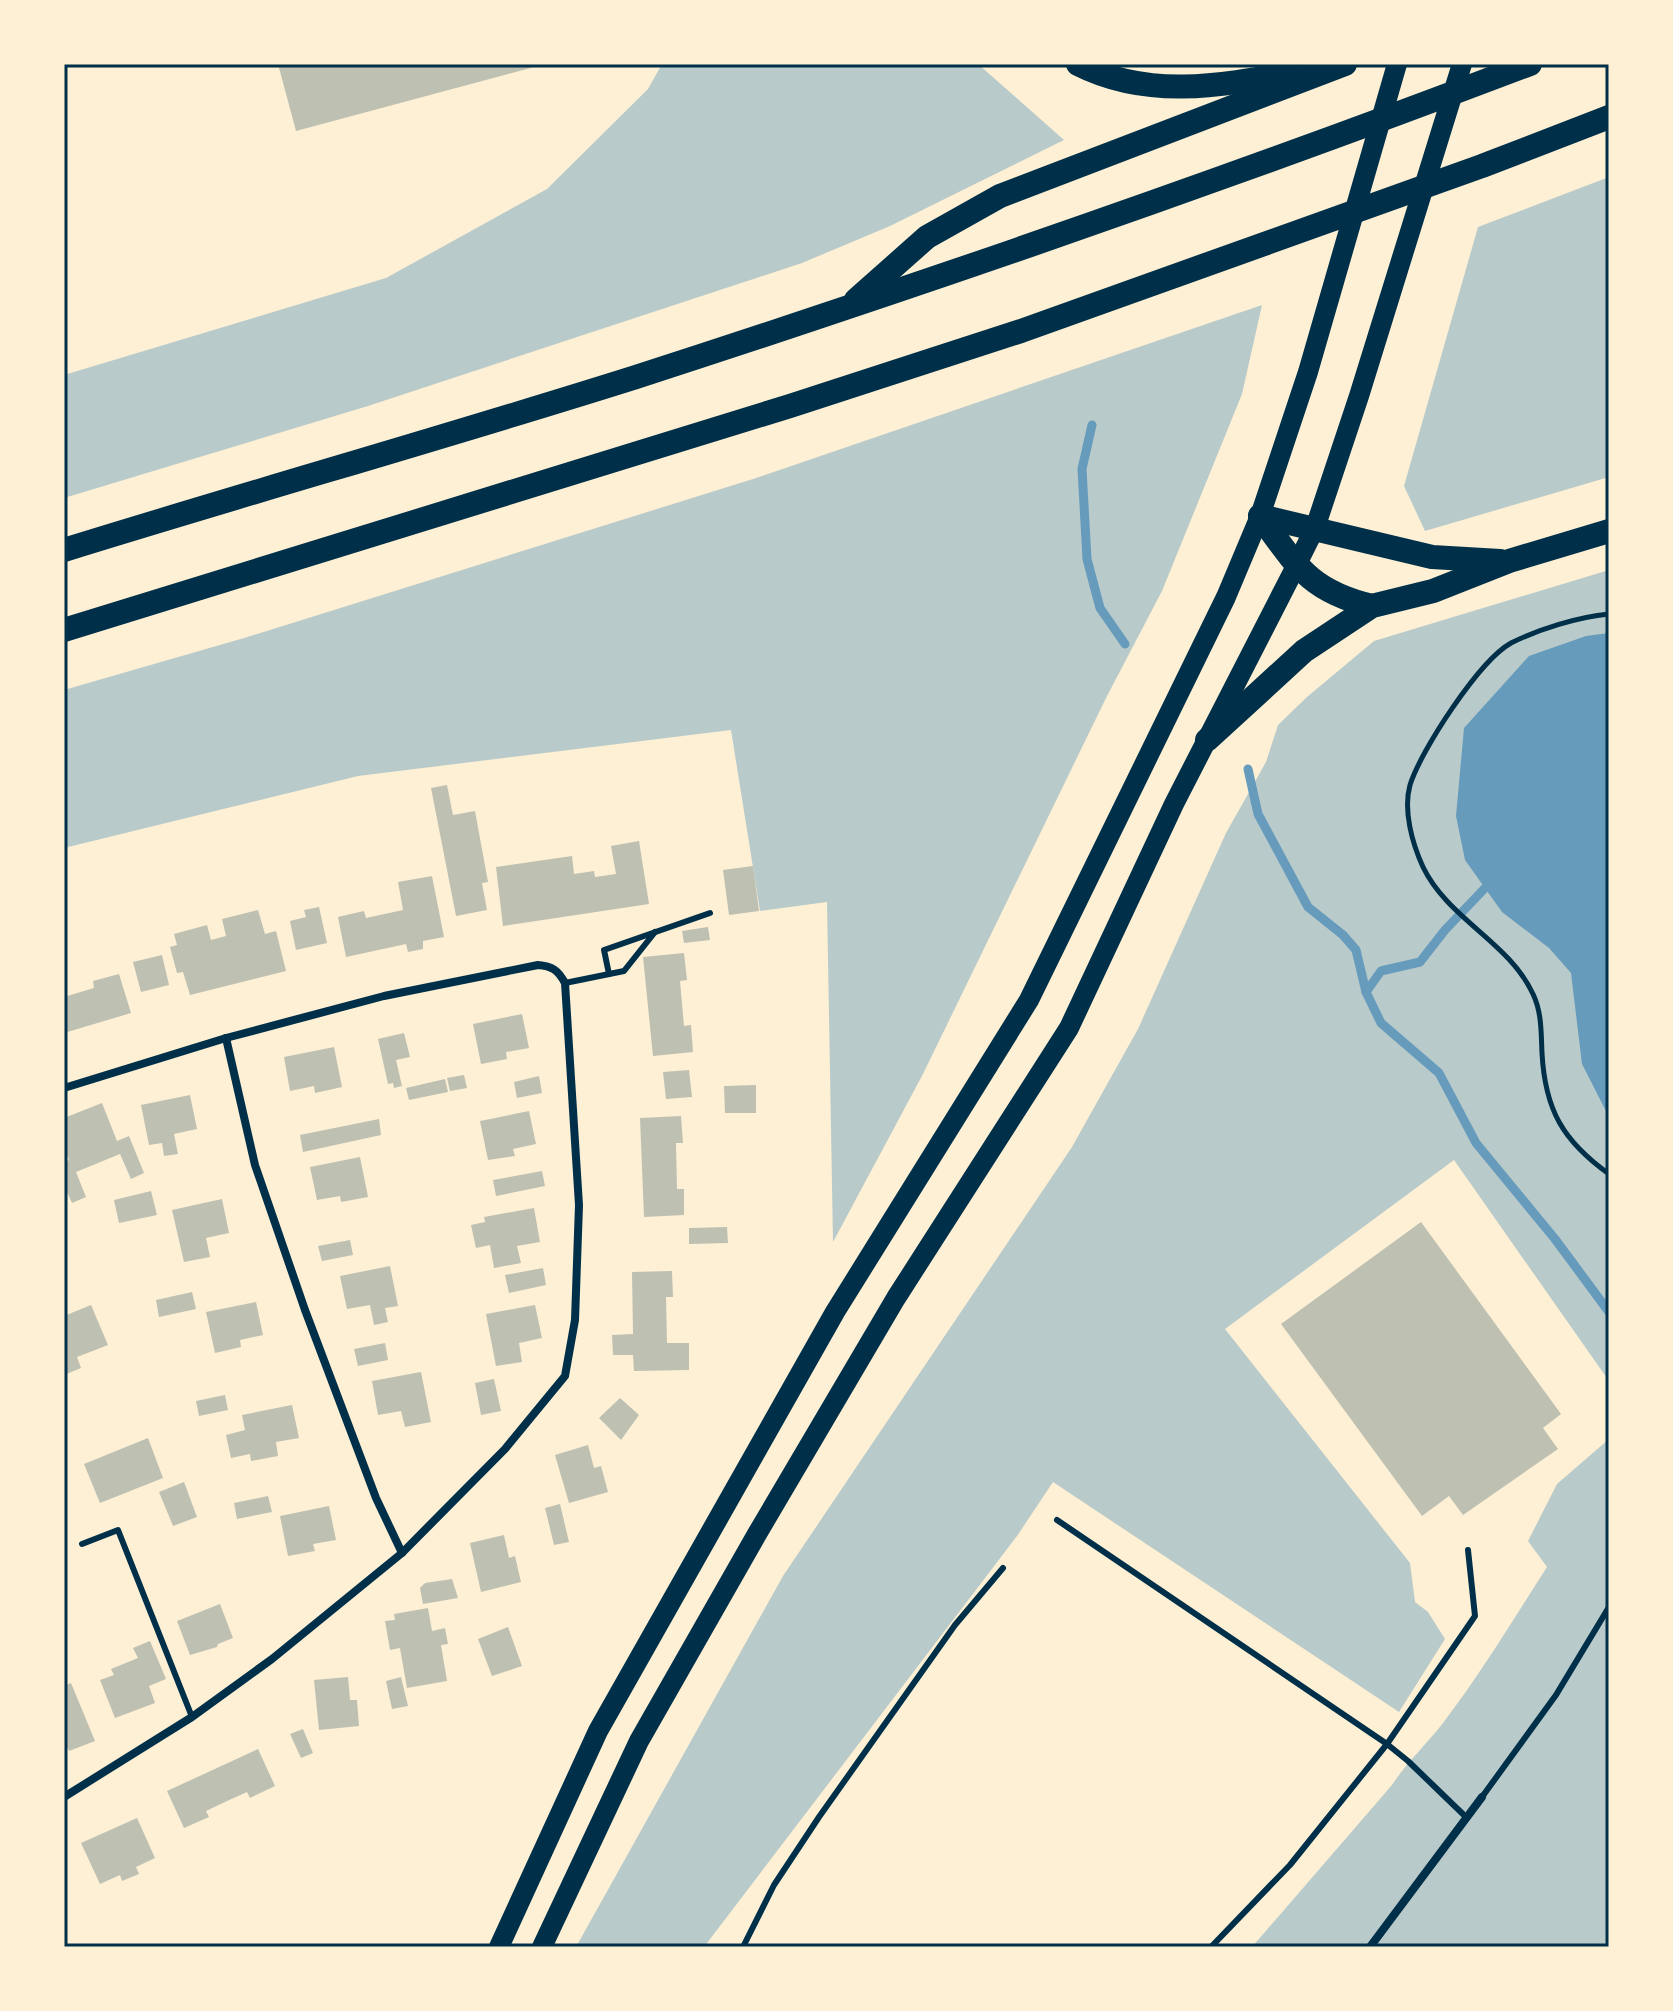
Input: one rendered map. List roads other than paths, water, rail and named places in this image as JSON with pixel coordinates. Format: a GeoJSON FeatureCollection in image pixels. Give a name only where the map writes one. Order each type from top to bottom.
{"type":"FeatureCollection","features":[{"type":"Feature","properties":{"kind":"highway"},"geometry":{"type":"LineString","coordinates":[[1078,64],[1103,76],[1149,86],[1182,88],[1227,85],[1337,64]]}},
{"type":"Feature","properties":{"kind":"highway"},"geometry":{"type":"LineString","coordinates":[[848,306],[927,237],[1000,196],[1345,64]]}},
{"type":"Feature","properties":{"kind":"highway"},"geometry":{"type":"LineString","coordinates":[[64,550],[634,377],[997,257],[1522,67]]}},
{"type":"Feature","properties":{"kind":"highway"},"geometry":{"type":"LineString","coordinates":[[64,630],[1021,331],[1482,166],[1609,117]]}},
{"type":"Feature","properties":{"kind":"highway"},"geometry":{"type":"LineString","coordinates":[[1260,516],[1432,557],[1509,561]]}},
{"type":"Feature","properties":{"kind":"highway"},"geometry":{"type":"LineString","coordinates":[[1260,516],[1296,566],[1318,585],[1342,599],[1372,606]]}},
{"type":"Feature","properties":{"kind":"highway"},"geometry":{"type":"LineString","coordinates":[[1207,740],[1304,651],[1372,606],[1433,591],[1509,561],[1609,531]]}},
{"type":"Feature","properties":{"kind":"main road"},"geometry":{"type":"LineString","coordinates":[[499,1947],[598,1731],[835,1312],[1029,1000],[1226,597],[1260,516],[1308,372],[1397,64]]}},
{"type":"Feature","properties":{"kind":"main road"},"geometry":{"type":"LineString","coordinates":[[542,1947],[639,1741],[757,1534],[896,1298],[1069,1028],[1207,740],[1315,528],[1462,64]]}},
{"type":"Feature","properties":{"kind":"street"},"geometry":{"type":"LineString","coordinates":[[64,1088],[226,1038],[384,996],[538,965],[551,966],[565,983],[579,1205],[575,1320],[565,1376],[505,1449],[402,1553],[272,1659],[192,1717],[64,1797]]}},
{"type":"Feature","properties":{"kind":"street"},"geometry":{"type":"LineString","coordinates":[[226,1038],[255,1165],[376,1498],[402,1553]]}},
{"type":"Feature","properties":{"kind":"street"},"geometry":{"type":"LineString","coordinates":[[1370,1947],[1482,1797]]}},
{"type":"Feature","properties":{"kind":"lane"},"geometry":{"type":"LineString","coordinates":[[609,974],[604,950],[710,913]]}},
{"type":"Feature","properties":{"kind":"lane"},"geometry":{"type":"LineString","coordinates":[[565,983],[624,971],[657,930]]}},
{"type":"Feature","properties":{"kind":"lane"},"geometry":{"type":"LineString","coordinates":[[1057,1520],[1387,1744],[1467,1818]]}},
{"type":"Feature","properties":{"kind":"lane"},"geometry":{"type":"LineString","coordinates":[[82,1544],[118,1530],[192,1717]]}},
{"type":"Feature","properties":{"kind":"lane"},"geometry":{"type":"LineString","coordinates":[[1211,1947],[1290,1865],[1387,1744],[1475,1616],[1468,1550]]}},
{"type":"Feature","properties":{"kind":"lane"},"geometry":{"type":"LineString","coordinates":[[743,1947],[774,1885],[819,1817],[955,1625],[1003,1568]]}},
{"type":"Feature","properties":{"kind":"lane"},"geometry":{"type":"LineString","coordinates":[[1482,1797],[1556,1695],[1609,1607]]}},
{"type":"Feature","properties":{"kind":"water"},"geometry":{"type":"Polygon","coordinates":[[[1609,633],[1609,1117],[1582,1064],[1571,973],[1549,948],[1502,912],[1465,860],[1456,816],[1464,728],[1529,656],[1586,636],[1609,633]]]}},
{"type":"Feature","properties":{"kind":"waterway"},"geometry":{"type":"LineString","coordinates":[[1092,425],[1082,469],[1087,559],[1100,608],[1125,644]]}},
{"type":"Feature","properties":{"kind":"waterway"},"geometry":{"type":"LineString","coordinates":[[1248,769],[1258,814],[1308,907],[1343,935],[1356,950],[1366,992]]}},
{"type":"Feature","properties":{"kind":"waterway"},"geometry":{"type":"LineString","coordinates":[[1485,888],[1420,962],[1381,971],[1366,992],[1381,1023],[1439,1073],[1476,1143],[1555,1239],[1609,1312]]}}]}
